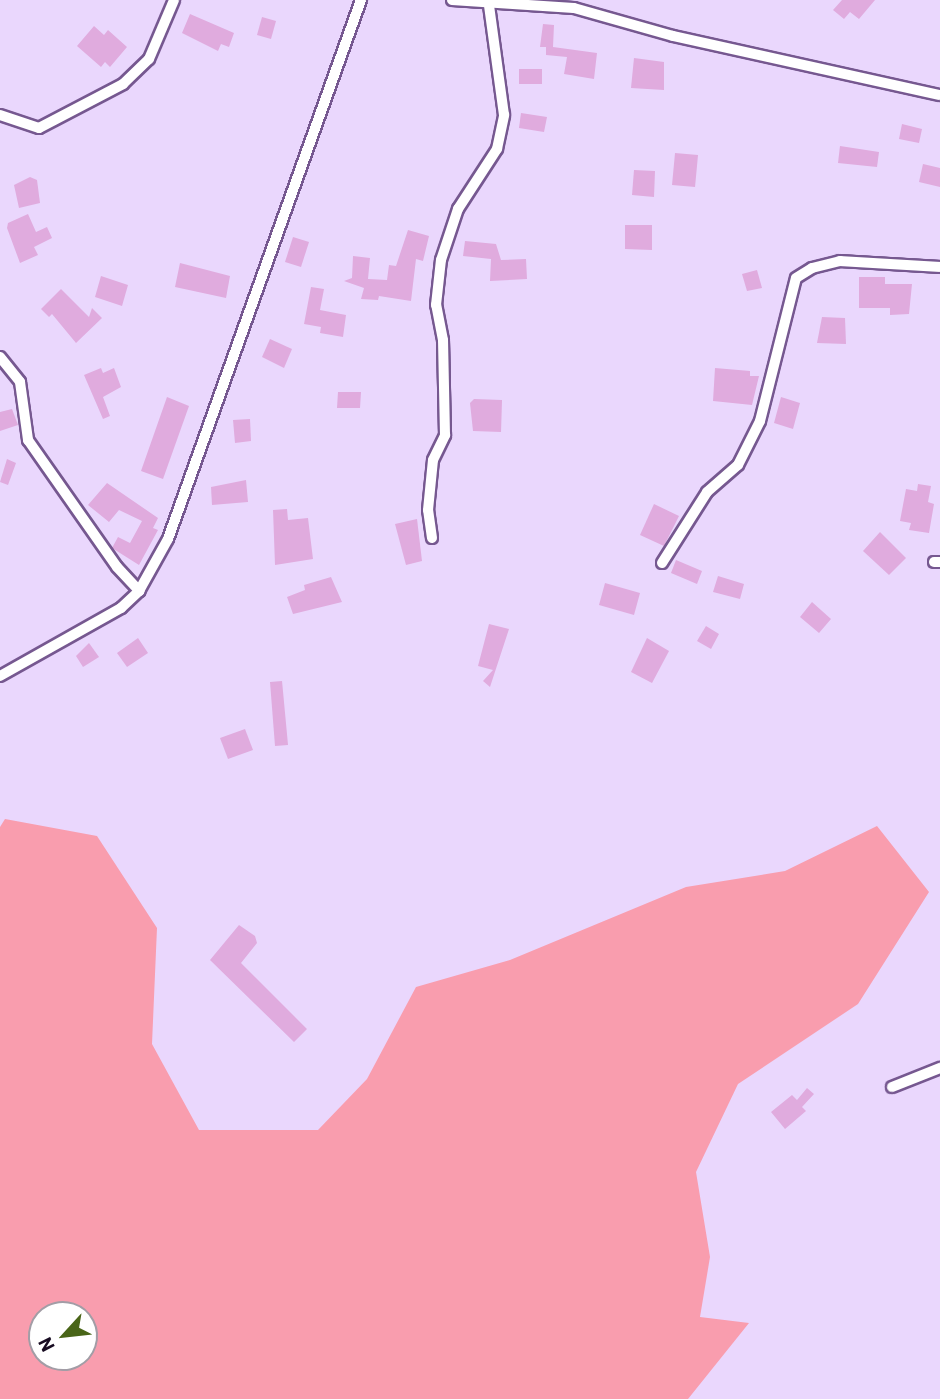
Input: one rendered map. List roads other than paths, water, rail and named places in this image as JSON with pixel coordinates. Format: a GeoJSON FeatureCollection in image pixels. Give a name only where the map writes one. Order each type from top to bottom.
{"type":"FeatureCollection","features":[{"type":"Feature","properties":{"kind":"street"},"geometry":{"type":"LineString","coordinates":[[0,115],[39,128],[123,84],[149,59],[174,0]]}},
{"type":"Feature","properties":{"kind":"street"},"geometry":{"type":"LineString","coordinates":[[0,676],[121,608],[139,591],[168,539],[225,387],[361,0]]}},
{"type":"Feature","properties":{"kind":"street"},"geometry":{"type":"LineString","coordinates":[[452,0],[489,6],[540,2],[574,8],[673,36],[940,95]]}},
{"type":"Feature","properties":{"kind":"street"},"geometry":{"type":"LineString","coordinates":[[432,538],[428,510],[433,460],[445,435],[443,340],[436,305],[441,260],[458,209],[497,149],[504,115],[489,6]]}},
{"type":"Feature","properties":{"kind":"street"},"geometry":{"type":"LineString","coordinates":[[662,564],[707,492],[738,465],[760,421],[796,278],[812,268],[840,261],[940,267]]}},
{"type":"Feature","properties":{"kind":"street"},"geometry":{"type":"LineString","coordinates":[[0,357],[20,382],[29,440],[117,567],[139,591]]}},
{"type":"Feature","properties":{"kind":"street"},"geometry":{"type":"LineString","coordinates":[[892,1087],[940,1068]]}}]}
